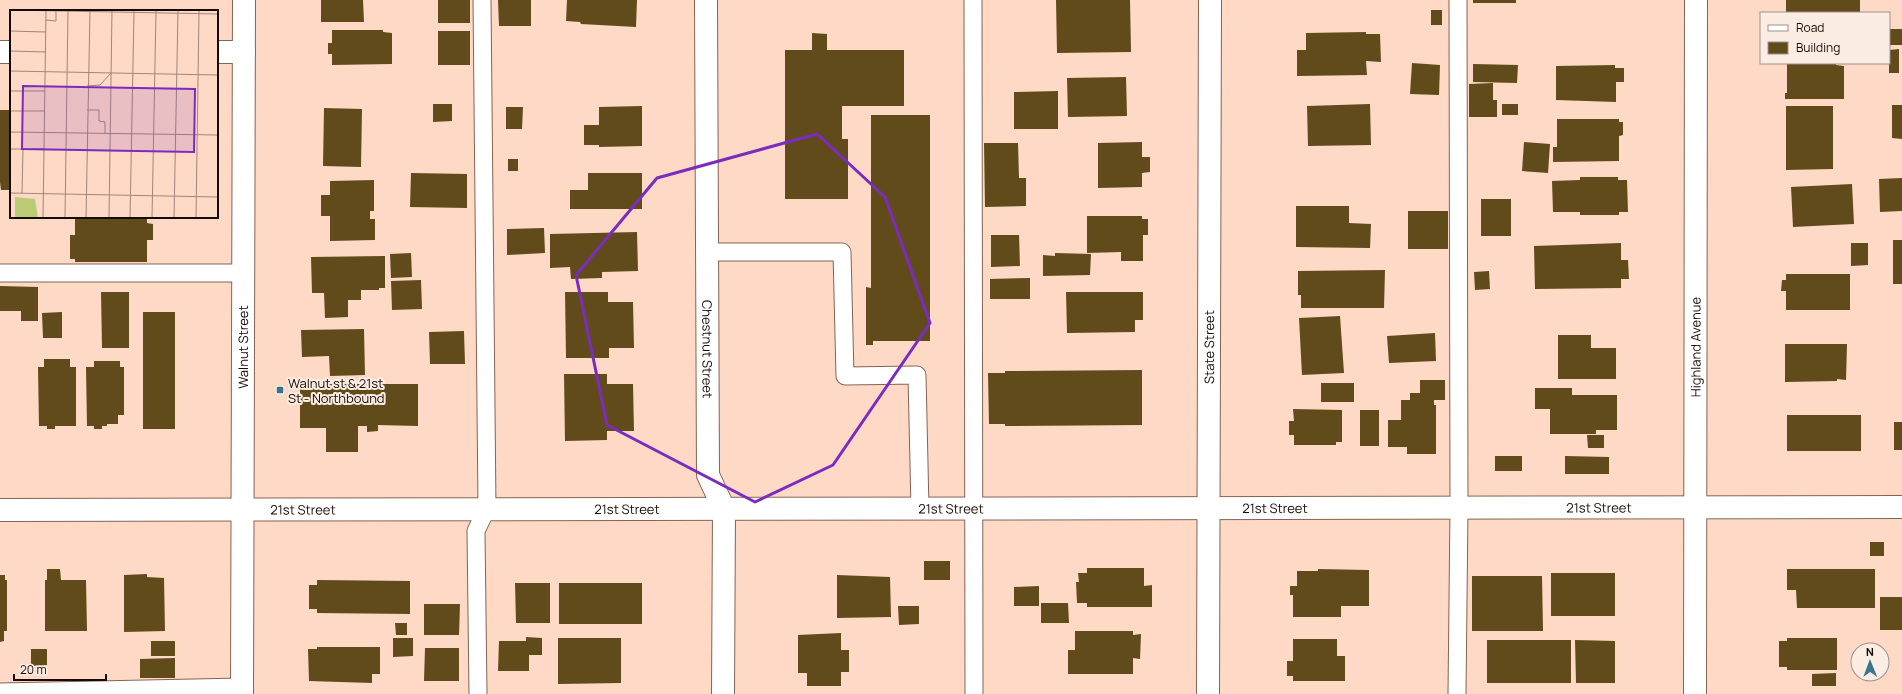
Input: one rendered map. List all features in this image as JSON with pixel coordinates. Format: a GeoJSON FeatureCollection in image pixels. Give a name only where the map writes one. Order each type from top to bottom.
{"type":"FeatureCollection","features":[{"type":"Feature","properties":{"kind":"street","name":"Walnut Street"},"geometry":{"type":"LineString","coordinates":[[242,690],[244,509],[244,0]]}},
{"type":"Feature","properties":{"kind":"street","name":"Chestnut Street"},"geometry":{"type":"LineString","coordinates":[[706,0],[708,474],[724,509],[723,694]]}},
{"type":"Feature","properties":{"kind":"street","name":"State Street"},"geometry":{"type":"LineString","coordinates":[[1208,694],[1210,508],[1210,0]]}},
{"type":"Feature","properties":{"kind":"street","name":"Highland Avenue"},"geometry":{"type":"LineString","coordinates":[[1695,694],[1696,0]]}},
{"type":"Feature","properties":{"kind":"street"},"geometry":{"type":"LineString","coordinates":[[218,52],[244,52]]}},
{"type":"Feature","properties":{"kind":"street","name":"21st Street"},"geometry":{"type":"LineString","coordinates":[[0,510],[487,508],[920,509],[1902,507]]}},
{"type":"Feature","properties":{"kind":"lane"},"geometry":{"type":"LineString","coordinates":[[478,694],[476,532],[487,508],[482,0]]}},
{"type":"Feature","properties":{"kind":"lane"},"geometry":{"type":"LineString","coordinates":[[973,0],[974,694]]}},
{"type":"Feature","properties":{"kind":"lane"},"geometry":{"type":"LineString","coordinates":[[1457,694],[1459,508],[1458,0]]}},
{"type":"Feature","properties":{"kind":"lane"},"geometry":{"type":"LineString","coordinates":[[707,252],[842,252],[845,376],[917,375],[920,509]]}},
{"type":"Feature","properties":{"kind":"lane"},"geometry":{"type":"LineString","coordinates":[[0,273],[244,273]]}},
{"type":"Feature","properties":{"kind":"lane"},"geometry":{"type":"LineString","coordinates":[[4,693],[242,690]]}},
{"type":"Feature","properties":{"kind":"highlighted area"},"geometry":{"type":"Polygon","coordinates":[[[817,134],[885,197],[930,323],[833,465],[755,502],[607,425],[576,275],[657,178],[817,134]]]}},
{"type":"Feature","properties":{"kind":"building"},"geometry":{"type":"Polygon","coordinates":[[[321,0],[363,0],[364,22],[321,22],[321,0]]]}},
{"type":"Feature","properties":{"kind":"building"},"geometry":{"type":"Polygon","coordinates":[[[438,0],[470,0],[470,23],[438,23],[438,0]]]}},
{"type":"Feature","properties":{"kind":"building"},"geometry":{"type":"Polygon","coordinates":[[[498,0],[531,0],[531,26],[499,26],[498,0]]]}},
{"type":"Feature","properties":{"kind":"building"},"geometry":{"type":"Polygon","coordinates":[[[567,0],[637,0],[636,27],[581,24],[580,22],[566,21],[567,0]]]}},
{"type":"Feature","properties":{"kind":"building"},"geometry":{"type":"Polygon","coordinates":[[[1056,0],[1130,0],[1131,52],[1057,53],[1056,0]]]}},
{"type":"Feature","properties":{"kind":"building"},"geometry":{"type":"Polygon","coordinates":[[[1473,0],[1516,0],[1516,3],[1473,3],[1473,0]]]}},
{"type":"Feature","properties":{"kind":"building"},"geometry":{"type":"Polygon","coordinates":[[[1786,0],[1860,0],[1860,12],[1786,12],[1786,0]]]}},
{"type":"Feature","properties":{"kind":"building"},"geometry":{"type":"Polygon","coordinates":[[[1431,10],[1442,10],[1442,25],[1431,25],[1431,10]]]}},
{"type":"Feature","properties":{"kind":"building"},"geometry":{"type":"Polygon","coordinates":[[[1890,29],[1902,29],[1902,45],[1890,45],[1890,29]]]}},
{"type":"Feature","properties":{"kind":"building"},"geometry":{"type":"Polygon","coordinates":[[[332,30],[383,30],[383,32],[392,33],[392,64],[332,65],[332,54],[328,54],[328,43],[332,43],[332,30]]]}},
{"type":"Feature","properties":{"kind":"building"},"geometry":{"type":"Polygon","coordinates":[[[438,31],[470,31],[470,65],[438,65],[438,31]]]}},
{"type":"Feature","properties":{"kind":"building"},"geometry":{"type":"Polygon","coordinates":[[[1366,32],[1366,34],[1380,34],[1381,62],[1366,61],[1367,75],[1297,76],[1297,50],[1306,50],[1306,33],[1366,32]]]}},
{"type":"Feature","properties":{"kind":"building"},"geometry":{"type":"Polygon","coordinates":[[[812,33],[827,34],[827,50],[904,50],[904,106],[842,106],[842,139],[848,139],[848,199],[785,199],[785,50],[812,50],[812,33]]]}},
{"type":"Feature","properties":{"kind":"building"},"geometry":{"type":"Polygon","coordinates":[[[1899,49],[1899,73],[1889,73],[1890,50],[1899,49]]]}},
{"type":"Feature","properties":{"kind":"building"},"geometry":{"type":"Polygon","coordinates":[[[1412,63],[1440,65],[1439,95],[1410,94],[1412,63]]]}},
{"type":"Feature","properties":{"kind":"building"},"geometry":{"type":"Polygon","coordinates":[[[1473,64],[1518,65],[1517,83],[1473,82],[1473,64]]]}},
{"type":"Feature","properties":{"kind":"building"},"geometry":{"type":"Polygon","coordinates":[[[1787,64],[1836,64],[1844,66],[1844,99],[1785,99],[1785,93],[1787,93],[1787,64]]]}},
{"type":"Feature","properties":{"kind":"building"},"geometry":{"type":"Polygon","coordinates":[[[1615,65],[1615,68],[1624,68],[1624,82],[1616,82],[1616,102],[1556,100],[1556,66],[1615,65]]]}},
{"type":"Feature","properties":{"kind":"building"},"geometry":{"type":"Polygon","coordinates":[[[1126,77],[1127,116],[1068,117],[1067,78],[1126,77]]]}},
{"type":"Feature","properties":{"kind":"building"},"geometry":{"type":"Polygon","coordinates":[[[1493,83],[1493,100],[1497,100],[1497,117],[1469,117],[1469,84],[1493,83]]]}},
{"type":"Feature","properties":{"kind":"building"},"geometry":{"type":"Polygon","coordinates":[[[1058,91],[1058,129],[1014,129],[1014,92],[1058,91]]]}},
{"type":"Feature","properties":{"kind":"building"},"geometry":{"type":"Polygon","coordinates":[[[433,104],[452,104],[452,121],[433,122],[433,104]]]}},
{"type":"Feature","properties":{"kind":"building"},"geometry":{"type":"Polygon","coordinates":[[[1370,104],[1371,145],[1308,146],[1307,106],[1370,104]]]}},
{"type":"Feature","properties":{"kind":"building"},"geometry":{"type":"Polygon","coordinates":[[[1502,104],[1518,104],[1518,115],[1502,115],[1502,104]]]}},
{"type":"Feature","properties":{"kind":"building"},"geometry":{"type":"Polygon","coordinates":[[[1892,105],[1902,105],[1902,139],[1892,138],[1892,105]]]}},
{"type":"Feature","properties":{"kind":"building"},"geometry":{"type":"Polygon","coordinates":[[[642,106],[642,146],[599,147],[599,145],[584,145],[584,125],[599,125],[599,107],[642,106]]]}},
{"type":"Feature","properties":{"kind":"building"},"geometry":{"type":"Polygon","coordinates":[[[1786,106],[1833,106],[1833,169],[1786,170],[1786,106]]]}},
{"type":"Feature","properties":{"kind":"building"},"geometry":{"type":"Polygon","coordinates":[[[506,107],[523,107],[522,129],[506,129],[506,107]]]}},
{"type":"Feature","properties":{"kind":"building"},"geometry":{"type":"Polygon","coordinates":[[[324,108],[362,109],[361,167],[323,166],[324,108]]]}},
{"type":"Feature","properties":{"kind":"building"},"geometry":{"type":"Polygon","coordinates":[[[0,110],[10,110],[10,190],[1,190],[0,110]]]}},
{"type":"Feature","properties":{"kind":"building"},"geometry":{"type":"Polygon","coordinates":[[[871,115],[930,115],[930,341],[873,341],[873,345],[866,345],[866,287],[871,288],[871,115]]]}},
{"type":"Feature","properties":{"kind":"building"},"geometry":{"type":"Polygon","coordinates":[[[1557,119],[1619,119],[1619,122],[1623,122],[1623,135],[1619,136],[1619,161],[1553,162],[1553,147],[1557,147],[1557,119]]]}},
{"type":"Feature","properties":{"kind":"building"},"geometry":{"type":"Polygon","coordinates":[[[1142,142],[1142,157],[1150,157],[1150,172],[1142,173],[1142,187],[1098,188],[1098,143],[1142,142]]]}},
{"type":"Feature","properties":{"kind":"building"},"geometry":{"type":"Polygon","coordinates":[[[1524,142],[1550,144],[1548,173],[1522,171],[1524,142]]]}},
{"type":"Feature","properties":{"kind":"building"},"geometry":{"type":"Polygon","coordinates":[[[984,143],[1018,143],[1019,178],[1026,178],[1026,206],[985,207],[984,143]]]}},
{"type":"Feature","properties":{"kind":"building"},"geometry":{"type":"Polygon","coordinates":[[[508,159],[518,159],[518,171],[508,171],[508,159]]]}},
{"type":"Feature","properties":{"kind":"building"},"geometry":{"type":"Polygon","coordinates":[[[411,173],[467,174],[467,208],[410,207],[411,173]]]}},
{"type":"Feature","properties":{"kind":"building"},"geometry":{"type":"Polygon","coordinates":[[[588,173],[642,173],[642,209],[570,209],[570,190],[588,190],[588,173]]]}},
{"type":"Feature","properties":{"kind":"building"},"geometry":{"type":"Polygon","coordinates":[[[1580,177],[1618,177],[1618,180],[1627,180],[1628,212],[1619,212],[1619,215],[1580,215],[1580,212],[1553,212],[1552,181],[1580,180],[1580,177]]]}},
{"type":"Feature","properties":{"kind":"building"},"geometry":{"type":"Polygon","coordinates":[[[1902,178],[1902,211],[1880,212],[1879,179],[1902,178]]]}},
{"type":"Feature","properties":{"kind":"building"},"geometry":{"type":"Polygon","coordinates":[[[374,180],[374,211],[370,211],[370,219],[375,219],[375,240],[330,241],[330,216],[321,216],[321,195],[330,195],[330,181],[374,180]]]}},
{"type":"Feature","properties":{"kind":"building"},"geometry":{"type":"Polygon","coordinates":[[[1852,184],[1854,224],[1793,227],[1791,187],[1852,184]]]}},
{"type":"Feature","properties":{"kind":"building"},"geometry":{"type":"Polygon","coordinates":[[[1481,199],[1511,199],[1511,236],[1481,236],[1481,199]]]}},
{"type":"Feature","properties":{"kind":"building"},"geometry":{"type":"Polygon","coordinates":[[[1296,206],[1349,206],[1349,223],[1371,224],[1370,248],[1296,247],[1296,206]]]}},
{"type":"Feature","properties":{"kind":"building"},"geometry":{"type":"Polygon","coordinates":[[[1408,211],[1448,211],[1448,249],[1408,249],[1408,211]]]}},
{"type":"Feature","properties":{"kind":"building"},"geometry":{"type":"Polygon","coordinates":[[[1087,216],[1142,216],[1142,219],[1148,219],[1148,235],[1143,235],[1143,261],[1121,261],[1121,252],[1087,253],[1087,216]]]}},
{"type":"Feature","properties":{"kind":"building"},"geometry":{"type":"Polygon","coordinates":[[[75,218],[147,218],[147,223],[153,224],[153,240],[147,240],[147,262],[75,262],[75,259],[70,259],[70,235],[75,235],[75,218]]]}},
{"type":"Feature","properties":{"kind":"building"},"geometry":{"type":"Polygon","coordinates":[[[544,228],[545,253],[507,255],[507,229],[544,228]]]}},
{"type":"Feature","properties":{"kind":"building"},"geometry":{"type":"Polygon","coordinates":[[[637,232],[638,271],[602,272],[602,278],[571,279],[570,267],[550,268],[550,234],[637,232]]]}},
{"type":"Feature","properties":{"kind":"building"},"geometry":{"type":"Polygon","coordinates":[[[991,235],[1019,235],[1020,266],[991,267],[991,235]]]}},
{"type":"Feature","properties":{"kind":"building"},"geometry":{"type":"Polygon","coordinates":[[[1893,240],[1902,240],[1902,284],[1893,284],[1893,240]]]}},
{"type":"Feature","properties":{"kind":"building"},"geometry":{"type":"Polygon","coordinates":[[[1621,243],[1621,260],[1628,260],[1629,279],[1621,279],[1621,288],[1535,289],[1534,246],[1621,243]]]}},
{"type":"Feature","properties":{"kind":"building"},"geometry":{"type":"Polygon","coordinates":[[[1851,243],[1868,243],[1868,265],[1851,266],[1851,243]]]}},
{"type":"Feature","properties":{"kind":"building"},"geometry":{"type":"Polygon","coordinates":[[[411,253],[412,277],[391,278],[390,254],[411,253]]]}},
{"type":"Feature","properties":{"kind":"building"},"geometry":{"type":"Polygon","coordinates":[[[1055,253],[1091,254],[1090,275],[1043,276],[1043,255],[1055,256],[1055,253]]]}},
{"type":"Feature","properties":{"kind":"building"},"geometry":{"type":"Polygon","coordinates":[[[385,256],[385,288],[379,288],[379,290],[361,290],[361,300],[348,300],[348,317],[325,318],[324,293],[312,293],[311,257],[385,256]]]}},
{"type":"Feature","properties":{"kind":"building"},"geometry":{"type":"Polygon","coordinates":[[[1385,270],[1384,308],[1301,308],[1301,295],[1298,295],[1298,271],[1385,270]]]}},
{"type":"Feature","properties":{"kind":"building"},"geometry":{"type":"Polygon","coordinates":[[[1489,271],[1490,289],[1475,290],[1474,272],[1489,271]]]}},
{"type":"Feature","properties":{"kind":"building"},"geometry":{"type":"Polygon","coordinates":[[[1786,274],[1850,274],[1850,310],[1786,310],[1786,291],[1781,291],[1782,280],[1786,280],[1786,274]]]}},
{"type":"Feature","properties":{"kind":"building"},"geometry":{"type":"Polygon","coordinates":[[[1030,278],[1030,299],[990,299],[990,279],[1030,278]]]}},
{"type":"Feature","properties":{"kind":"building"},"geometry":{"type":"Polygon","coordinates":[[[421,280],[422,309],[392,310],[391,281],[421,280]]]}},
{"type":"Feature","properties":{"kind":"building"},"geometry":{"type":"Polygon","coordinates":[[[0,286],[38,287],[38,321],[21,321],[21,311],[0,311],[0,286]]]}},
{"type":"Feature","properties":{"kind":"building"},"geometry":{"type":"Polygon","coordinates":[[[101,292],[129,292],[129,348],[102,348],[101,292]]]}},
{"type":"Feature","properties":{"kind":"building"},"geometry":{"type":"Polygon","coordinates":[[[565,292],[608,292],[608,302],[633,302],[634,348],[609,348],[609,358],[566,358],[565,292]]]}},
{"type":"Feature","properties":{"kind":"building"},"geometry":{"type":"Polygon","coordinates":[[[1066,292],[1143,292],[1143,320],[1135,320],[1135,332],[1067,333],[1066,292]]]}},
{"type":"Feature","properties":{"kind":"building"},"geometry":{"type":"Polygon","coordinates":[[[62,312],[62,338],[43,338],[42,313],[62,312]]]}},
{"type":"Feature","properties":{"kind":"building"},"geometry":{"type":"Polygon","coordinates":[[[143,312],[175,312],[175,429],[143,429],[143,312]]]}},
{"type":"Feature","properties":{"kind":"building"},"geometry":{"type":"Polygon","coordinates":[[[1340,316],[1344,373],[1302,375],[1299,318],[1340,316]]]}},
{"type":"Feature","properties":{"kind":"building"},"geometry":{"type":"Polygon","coordinates":[[[364,329],[365,375],[330,376],[329,356],[302,357],[301,330],[364,329]]]}},
{"type":"Feature","properties":{"kind":"building"},"geometry":{"type":"Polygon","coordinates":[[[464,331],[465,364],[430,364],[429,332],[464,331]]]}},
{"type":"Feature","properties":{"kind":"building"},"geometry":{"type":"Polygon","coordinates":[[[1435,333],[1436,361],[1389,363],[1387,336],[1435,333]]]}},
{"type":"Feature","properties":{"kind":"building"},"geometry":{"type":"Polygon","coordinates":[[[1558,335],[1591,335],[1591,348],[1616,348],[1616,379],[1558,379],[1558,335]]]}},
{"type":"Feature","properties":{"kind":"building"},"geometry":{"type":"Polygon","coordinates":[[[1785,344],[1847,344],[1846,380],[1837,379],[1837,381],[1785,382],[1785,344]]]}},
{"type":"Feature","properties":{"kind":"building"},"geometry":{"type":"Polygon","coordinates":[[[44,359],[70,359],[70,367],[76,367],[76,426],[55,426],[55,429],[47,429],[47,426],[39,426],[38,367],[44,367],[44,359]]]}},
{"type":"Feature","properties":{"kind":"building"},"geometry":{"type":"Polygon","coordinates":[[[94,361],[120,361],[120,367],[124,367],[124,415],[118,415],[118,424],[107,424],[107,426],[102,426],[102,429],[94,429],[94,426],[87,426],[86,367],[94,367],[94,361]]]}},
{"type":"Feature","properties":{"kind":"building"},"geometry":{"type":"Polygon","coordinates":[[[1142,370],[1142,425],[1005,426],[1005,424],[989,424],[988,373],[1005,373],[1005,371],[1142,370]]]}},
{"type":"Feature","properties":{"kind":"building"},"geometry":{"type":"Polygon","coordinates":[[[564,374],[607,374],[607,384],[633,384],[634,431],[607,431],[607,440],[565,441],[564,374]]]}},
{"type":"Feature","properties":{"kind":"building"},"geometry":{"type":"Polygon","coordinates":[[[1420,380],[1445,380],[1445,400],[1434,400],[1434,405],[1436,405],[1436,454],[1407,454],[1407,447],[1388,447],[1388,420],[1401,420],[1401,400],[1410,400],[1410,393],[1420,393],[1420,380]]]}},
{"type":"Feature","properties":{"kind":"building"},"geometry":{"type":"Polygon","coordinates":[[[1321,383],[1354,383],[1354,402],[1321,402],[1321,383]]]}},
{"type":"Feature","properties":{"kind":"building"},"geometry":{"type":"Polygon","coordinates":[[[300,384],[418,384],[418,426],[378,425],[378,431],[367,432],[367,426],[358,426],[358,452],[326,452],[326,428],[300,428],[300,384]]]}},
{"type":"Feature","properties":{"kind":"building"},"geometry":{"type":"Polygon","coordinates":[[[1535,388],[1572,388],[1572,395],[1617,395],[1617,430],[1596,430],[1596,434],[1550,434],[1550,409],[1535,409],[1535,388]]]}},
{"type":"Feature","properties":{"kind":"building"},"geometry":{"type":"Polygon","coordinates":[[[1293,409],[1342,410],[1342,442],[1336,442],[1336,445],[1294,445],[1294,435],[1289,435],[1289,421],[1294,421],[1293,409]]]}},
{"type":"Feature","properties":{"kind":"building"},"geometry":{"type":"Polygon","coordinates":[[[1360,410],[1379,410],[1379,446],[1360,446],[1360,410]]]}},
{"type":"Feature","properties":{"kind":"building"},"geometry":{"type":"Polygon","coordinates":[[[1787,415],[1861,415],[1861,451],[1787,451],[1787,415]]]}},
{"type":"Feature","properties":{"kind":"building"},"geometry":{"type":"Polygon","coordinates":[[[1894,422],[1902,422],[1902,450],[1894,450],[1894,422]]]}},
{"type":"Feature","properties":{"kind":"building"},"geometry":{"type":"Polygon","coordinates":[[[1587,435],[1604,435],[1604,448],[1588,448],[1587,435]]]}},
{"type":"Feature","properties":{"kind":"building"},"geometry":{"type":"Polygon","coordinates":[[[1495,456],[1522,456],[1522,471],[1495,471],[1495,456]]]}},
{"type":"Feature","properties":{"kind":"building"},"geometry":{"type":"Polygon","coordinates":[[[1565,456],[1609,457],[1609,474],[1565,474],[1565,456]]]}},
{"type":"Feature","properties":{"kind":"building"},"geometry":{"type":"Polygon","coordinates":[[[1870,542],[1884,542],[1884,556],[1870,556],[1870,542]]]}},
{"type":"Feature","properties":{"kind":"building"},"geometry":{"type":"Polygon","coordinates":[[[924,561],[950,561],[950,580],[924,580],[924,561]]]}},
{"type":"Feature","properties":{"kind":"building"},"geometry":{"type":"Polygon","coordinates":[[[1087,568],[1144,568],[1144,586],[1152,585],[1152,607],[1087,607],[1087,603],[1077,603],[1076,582],[1079,582],[1078,573],[1087,573],[1087,568]]]}},
{"type":"Feature","properties":{"kind":"building"},"geometry":{"type":"Polygon","coordinates":[[[47,569],[60,569],[61,580],[86,580],[87,631],[45,631],[45,580],[47,580],[47,569]]]}},
{"type":"Feature","properties":{"kind":"building"},"geometry":{"type":"Polygon","coordinates":[[[1318,569],[1369,570],[1369,606],[1341,606],[1341,617],[1293,617],[1293,595],[1290,595],[1290,586],[1297,586],[1297,571],[1318,571],[1318,569]]]}},
{"type":"Feature","properties":{"kind":"building"},"geometry":{"type":"Polygon","coordinates":[[[1787,569],[1875,569],[1875,608],[1797,608],[1796,590],[1787,590],[1787,569]]]}},
{"type":"Feature","properties":{"kind":"building"},"geometry":{"type":"Polygon","coordinates":[[[1551,573],[1615,573],[1615,616],[1551,616],[1551,573]]]}},
{"type":"Feature","properties":{"kind":"building"},"geometry":{"type":"Polygon","coordinates":[[[147,574],[147,577],[164,578],[165,631],[124,632],[124,575],[147,574]]]}},
{"type":"Feature","properties":{"kind":"building"},"geometry":{"type":"Polygon","coordinates":[[[0,575],[5,575],[5,580],[7,580],[7,631],[4,631],[4,641],[0,642],[0,575]]]}},
{"type":"Feature","properties":{"kind":"building"},"geometry":{"type":"Polygon","coordinates":[[[837,575],[890,577],[891,617],[837,618],[837,575]]]}},
{"type":"Feature","properties":{"kind":"building"},"geometry":{"type":"Polygon","coordinates":[[[1472,576],[1542,576],[1543,631],[1472,631],[1472,576]]]}},
{"type":"Feature","properties":{"kind":"building"},"geometry":{"type":"Polygon","coordinates":[[[317,580],[410,581],[410,614],[317,613],[317,609],[309,609],[309,585],[317,585],[317,580]]]}},
{"type":"Feature","properties":{"kind":"building"},"geometry":{"type":"Polygon","coordinates":[[[515,583],[550,583],[550,623],[516,623],[515,583]]]}},
{"type":"Feature","properties":{"kind":"building"},"geometry":{"type":"Polygon","coordinates":[[[559,583],[642,583],[642,624],[559,624],[559,583]]]}},
{"type":"Feature","properties":{"kind":"building"},"geometry":{"type":"Polygon","coordinates":[[[1039,586],[1039,606],[1014,606],[1014,587],[1039,586]]]}},
{"type":"Feature","properties":{"kind":"building"},"geometry":{"type":"Polygon","coordinates":[[[1880,597],[1902,597],[1902,630],[1880,630],[1880,597]]]}},
{"type":"Feature","properties":{"kind":"building"},"geometry":{"type":"Polygon","coordinates":[[[1041,603],[1068,603],[1069,623],[1041,623],[1041,603]]]}},
{"type":"Feature","properties":{"kind":"building"},"geometry":{"type":"Polygon","coordinates":[[[424,604],[460,604],[459,635],[424,635],[424,604]]]}},
{"type":"Feature","properties":{"kind":"building"},"geometry":{"type":"Polygon","coordinates":[[[898,606],[919,606],[919,624],[899,625],[898,606]]]}},
{"type":"Feature","properties":{"kind":"building"},"geometry":{"type":"Polygon","coordinates":[[[395,623],[407,623],[407,635],[396,635],[395,623]]]}},
{"type":"Feature","properties":{"kind":"building"},"geometry":{"type":"Polygon","coordinates":[[[1075,631],[1133,631],[1133,635],[1141,634],[1140,659],[1133,658],[1133,674],[1068,674],[1068,650],[1075,650],[1075,631]]]}},
{"type":"Feature","properties":{"kind":"building"},"geometry":{"type":"Polygon","coordinates":[[[841,633],[841,650],[849,650],[849,672],[841,672],[841,686],[807,686],[807,673],[798,673],[798,635],[841,633]]]}},
{"type":"Feature","properties":{"kind":"building"},"geometry":{"type":"Polygon","coordinates":[[[526,637],[542,638],[542,655],[529,655],[529,671],[498,671],[499,641],[526,641],[526,637]]]}},
{"type":"Feature","properties":{"kind":"building"},"geometry":{"type":"Polygon","coordinates":[[[393,638],[413,638],[413,656],[393,657],[393,638]]]}},
{"type":"Feature","properties":{"kind":"building"},"geometry":{"type":"Polygon","coordinates":[[[558,638],[621,638],[621,683],[558,684],[558,638]]]}},
{"type":"Feature","properties":{"kind":"building"},"geometry":{"type":"Polygon","coordinates":[[[1787,638],[1837,638],[1837,670],[1787,670],[1787,667],[1779,667],[1779,641],[1787,641],[1787,638]]]}},
{"type":"Feature","properties":{"kind":"building"},"geometry":{"type":"Polygon","coordinates":[[[1293,639],[1337,639],[1337,656],[1345,656],[1345,681],[1293,681],[1293,676],[1287,676],[1287,661],[1293,661],[1293,639]]]}},
{"type":"Feature","properties":{"kind":"building"},"geometry":{"type":"Polygon","coordinates":[[[1487,640],[1571,640],[1571,683],[1487,683],[1487,640]]]}},
{"type":"Feature","properties":{"kind":"building"},"geometry":{"type":"Polygon","coordinates":[[[1575,640],[1615,641],[1615,683],[1576,683],[1575,640]]]}},
{"type":"Feature","properties":{"kind":"building"},"geometry":{"type":"Polygon","coordinates":[[[151,641],[175,641],[175,656],[151,656],[151,641]]]}},
{"type":"Feature","properties":{"kind":"building"},"geometry":{"type":"Polygon","coordinates":[[[317,647],[380,647],[380,674],[372,674],[372,683],[309,681],[308,649],[317,649],[317,647]]]}},
{"type":"Feature","properties":{"kind":"building"},"geometry":{"type":"Polygon","coordinates":[[[425,648],[459,648],[459,681],[424,681],[425,648]]]}},
{"type":"Feature","properties":{"kind":"building"},"geometry":{"type":"Polygon","coordinates":[[[31,649],[47,649],[47,665],[31,666],[31,649]]]}},
{"type":"Feature","properties":{"kind":"building"},"geometry":{"type":"Polygon","coordinates":[[[175,658],[175,678],[140,678],[140,659],[175,658]]]}},
{"type":"Feature","properties":{"kind":"building"},"geometry":{"type":"Polygon","coordinates":[[[1836,673],[1836,686],[1812,686],[1812,674],[1836,673]]]}},
{"type":"Feature","properties":{"kind":"place","name":"Walnut st & 21st St - Northbound"},"geometry":{"type":"Point","coordinates":[280,390]}}]}
